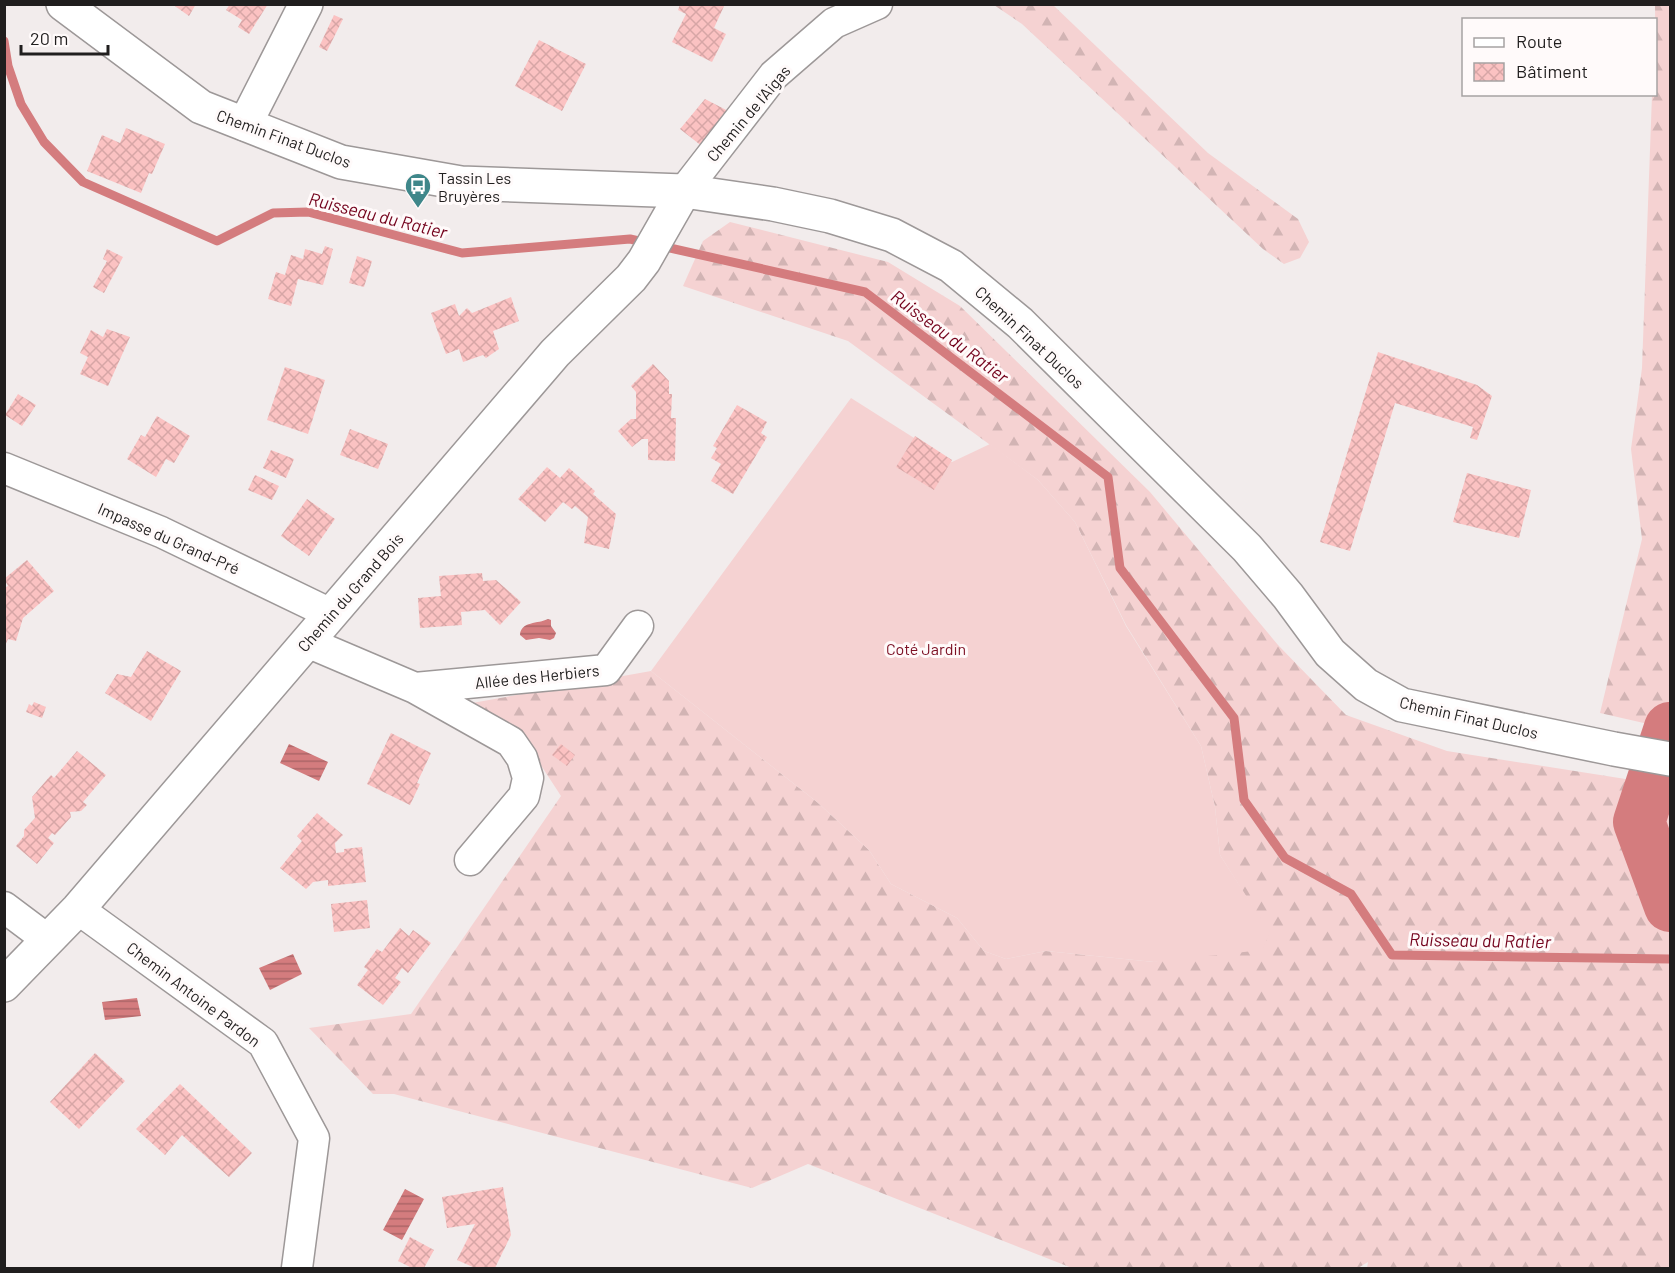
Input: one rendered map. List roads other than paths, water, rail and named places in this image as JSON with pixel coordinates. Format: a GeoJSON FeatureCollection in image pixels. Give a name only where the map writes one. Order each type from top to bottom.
{"type":"FeatureCollection","features":[{"type":"Feature","properties":{"kind":"main road","name":"Chemin Finat Duclos"},"geometry":{"type":"LineString","coordinates":[[63,4],[201,106],[341,162],[462,183],[684,191],[773,204],[830,216],[892,235],[951,266],[1020,323],[1248,548],[1288,596],[1330,653],[1366,685],[1402,705],[1671,759]]}},
{"type":"Feature","properties":{"kind":"main road"},"geometry":{"type":"LineString","coordinates":[[245,124],[306,4]]}},
{"type":"Feature","properties":{"kind":"main road","name":"Chemin du Grand Bois"},"geometry":{"type":"LineString","coordinates":[[4,985],[78,909],[555,353],[631,278],[644,261],[684,191]]}},
{"type":"Feature","properties":{"kind":"street","name":"Chemin de l'Aigas"},"geometry":{"type":"LineString","coordinates":[[684,191],[774,75],[834,23],[877,4]]}},
{"type":"Feature","properties":{"kind":"street","name":"Impasse du Grand-Pré"},"geometry":{"type":"LineString","coordinates":[[4,468],[161,532],[332,614]]}},
{"type":"Feature","properties":{"kind":"street","name":"Allée des Herbiers"},"geometry":{"type":"LineString","coordinates":[[415,688],[606,670],[638,626]]}},
{"type":"Feature","properties":{"kind":"street","name":"Allée des Herbiers"},"geometry":{"type":"LineString","coordinates":[[307,642],[415,688],[510,742],[522,758],[528,778],[524,796],[470,860]]}},
{"type":"Feature","properties":{"kind":"street"},"geometry":{"type":"LineString","coordinates":[[4,907],[48,940]]}},
{"type":"Feature","properties":{"kind":"street","name":"Chemin Antoine Pardon"},"geometry":{"type":"LineString","coordinates":[[78,909],[263,1043],[314,1138],[297,1269]]}},
{"type":"Feature","properties":{"kind":"waterway","name":"Ruisseau du Ratier"},"geometry":{"type":"LineString","coordinates":[[4,41],[8,66],[21,104],[44,142],[83,182],[217,241],[273,213],[308,212],[462,253],[630,239],[865,292],[1108,477],[1120,568],[1234,718],[1244,800],[1285,858],[1351,894],[1392,955],[1670,959]]}},
{"type":"Feature","properties":{"kind":"waterway"},"geometry":{"type":"LineString","coordinates":[[1670,728],[1639,822],[1670,906]]}},
{"type":"Feature","properties":{"kind":"place","name":"Tassin Les Bruyères"},"geometry":{"type":"Point","coordinates":[418,209]}},
{"type":"Feature","properties":{"kind":"park label","name":"Coté Jardin"},"geometry":{"type":"Point","coordinates":[926,648]}}]}
